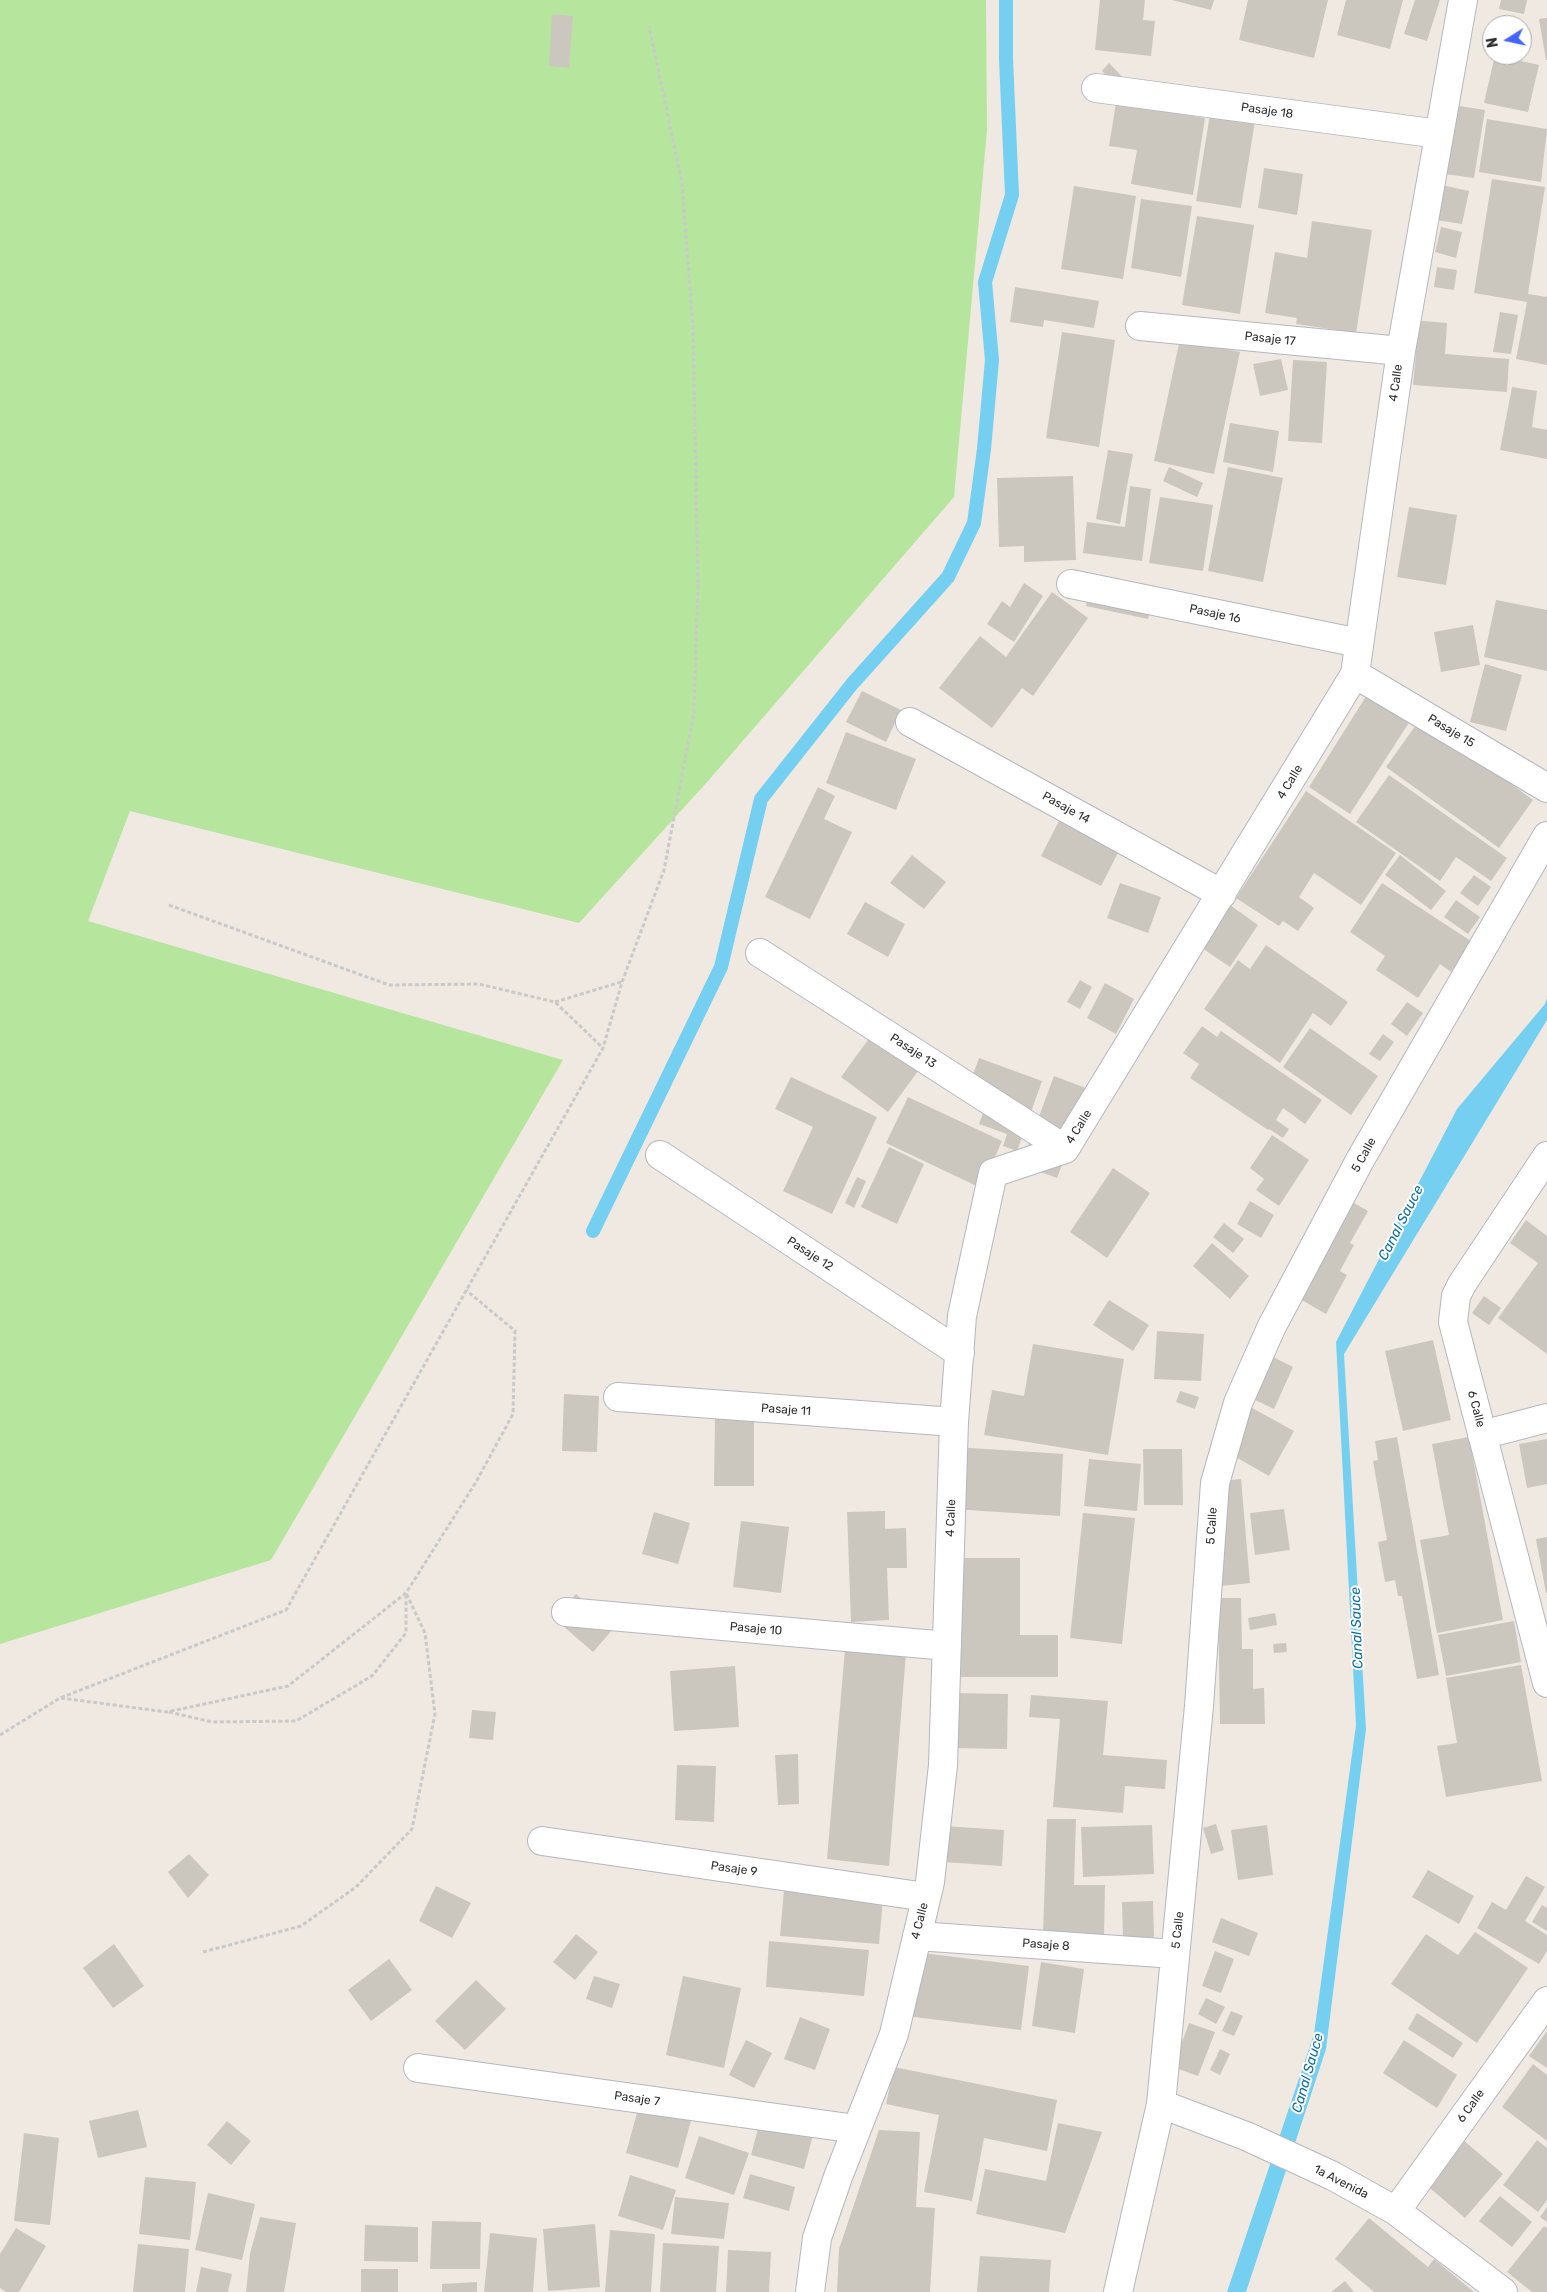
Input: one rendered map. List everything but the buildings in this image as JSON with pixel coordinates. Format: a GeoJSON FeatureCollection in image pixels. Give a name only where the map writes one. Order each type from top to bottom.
{"type":"FeatureCollection","features":[{"type":"Feature","properties":{"kind":"street","name":"4 Calle"},"geometry":{"type":"LineString","coordinates":[[810,2292],[817,2238],[856,2129],[894,2034],[926,1897],[943,1765],[954,1422],[962,1316],[993,1173],[1065,1149],[1355,674],[1401,352],[1463,0]]}},
{"type":"Feature","properties":{"kind":"street","name":"Pasaje 18"},"geometry":{"type":"LineString","coordinates":[[1096,88],[1439,134]]}},
{"type":"Feature","properties":{"kind":"street","name":"Pasaje 17"},"geometry":{"type":"LineString","coordinates":[[1140,326],[1401,352]]}},
{"type":"Feature","properties":{"kind":"street","name":"Pasaje 16"},"geometry":{"type":"LineString","coordinates":[[1071,584],[1359,643]]}},
{"type":"Feature","properties":{"kind":"street","name":"Pasaje 15"},"geometry":{"type":"LineString","coordinates":[[1355,674],[1547,788]]}},
{"type":"Feature","properties":{"kind":"street","name":"Pasaje 14"},"geometry":{"type":"LineString","coordinates":[[910,722],[1222,894]]}},
{"type":"Feature","properties":{"kind":"street","name":"5 Calle"},"geometry":{"type":"LineString","coordinates":[[1118,2292],[1161,2104],[1199,1706],[1215,1484],[1238,1403],[1270,1328],[1360,1160],[1547,836]]}},
{"type":"Feature","properties":{"kind":"street","name":"Pasaje 13"},"geometry":{"type":"LineString","coordinates":[[760,953],[1065,1149]]}},
{"type":"Feature","properties":{"kind":"street","name":"Pasaje 12"},"geometry":{"type":"LineString","coordinates":[[660,1155],[960,1353]]}},
{"type":"Feature","properties":{"kind":"street","name":"6 Calle"},"geometry":{"type":"LineString","coordinates":[[1546,1677],[1454,1322],[1456,1296],[1547,1156]]}},
{"type":"Feature","properties":{"kind":"street","name":"Pasaje 11"},"geometry":{"type":"LineString","coordinates":[[618,1397],[954,1422]]}},
{"type":"Feature","properties":{"kind":"street"},"geometry":{"type":"LineString","coordinates":[[1482,1435],[1547,1418]]}},
{"type":"Feature","properties":{"kind":"street","name":"Pasaje 10"},"geometry":{"type":"LineString","coordinates":[[566,1612],[947,1646]]}},
{"type":"Feature","properties":{"kind":"street","name":"Pasaje 9"},"geometry":{"type":"LineString","coordinates":[[542,1841],[926,1897]]}},
{"type":"Feature","properties":{"kind":"street","name":"Pasaje 8"},"geometry":{"type":"LineString","coordinates":[[917,1936],[1175,1954]]}},
{"type":"Feature","properties":{"kind":"street","name":"6 Calle"},"geometry":{"type":"LineString","coordinates":[[1396,2210],[1547,2001]]}},
{"type":"Feature","properties":{"kind":"street","name":"Pasaje 7"},"geometry":{"type":"LineString","coordinates":[[418,2068],[856,2129]]}},
{"type":"Feature","properties":{"kind":"street","name":"1a Avenida"},"geometry":{"type":"LineString","coordinates":[[1161,2104],[1246,2136],[1333,2176],[1396,2210],[1503,2292]]}},
{"type":"Feature","properties":{"kind":"path"},"geometry":{"type":"LineString","coordinates":[[0,1736],[60,1698],[286,1610],[603,1048],[622,982],[664,870],[694,712],[697,610],[693,328],[682,183],[649,26]]}},
{"type":"Feature","properties":{"kind":"path"},"geometry":{"type":"LineString","coordinates":[[169,905],[389,985],[479,984],[555,1002],[622,982]]}},
{"type":"Feature","properties":{"kind":"path"},"geometry":{"type":"LineString","coordinates":[[555,1002],[603,1048]]}},
{"type":"Feature","properties":{"kind":"path"},"geometry":{"type":"LineString","coordinates":[[167,1712],[288,1686],[406,1593],[476,1482],[513,1414],[515,1331],[466,1290]]}},
{"type":"Feature","properties":{"kind":"path"},"geometry":{"type":"LineString","coordinates":[[60,1698],[167,1712],[212,1722],[296,1721],[372,1676],[406,1632],[406,1593]]}},
{"type":"Feature","properties":{"kind":"path"},"geometry":{"type":"LineString","coordinates":[[203,1952],[301,1926],[356,1887],[412,1829],[434,1714],[425,1633],[406,1593]]}},
{"type":"Feature","properties":{"kind":"green space"},"geometry":{"type":"Polygon","coordinates":[[[0,0],[986,0],[987,130],[954,497],[708,781],[579,923],[130,811],[88,921],[563,1060],[271,1560],[0,1644],[0,0]]]}},
{"type":"Feature","properties":{"kind":"water","name":"Canal Sauce"},"geometry":{"type":"Polygon","coordinates":[[[1547,998],[1547,1020],[1344,1354],[1366,1729],[1326,2049],[1246,2292],[1227,2292],[1314,2034],[1356,1725],[1336,1342],[1457,1109],[1545,1004],[1547,998]]]}},
{"type":"Feature","properties":{"kind":"waterway"},"geometry":{"type":"LineString","coordinates":[[593,1231],[721,967],[761,799],[852,684],[948,577],[974,523],[984,449],[992,360],[985,282],[1012,195],[1006,59],[1006,0]]}}]}
